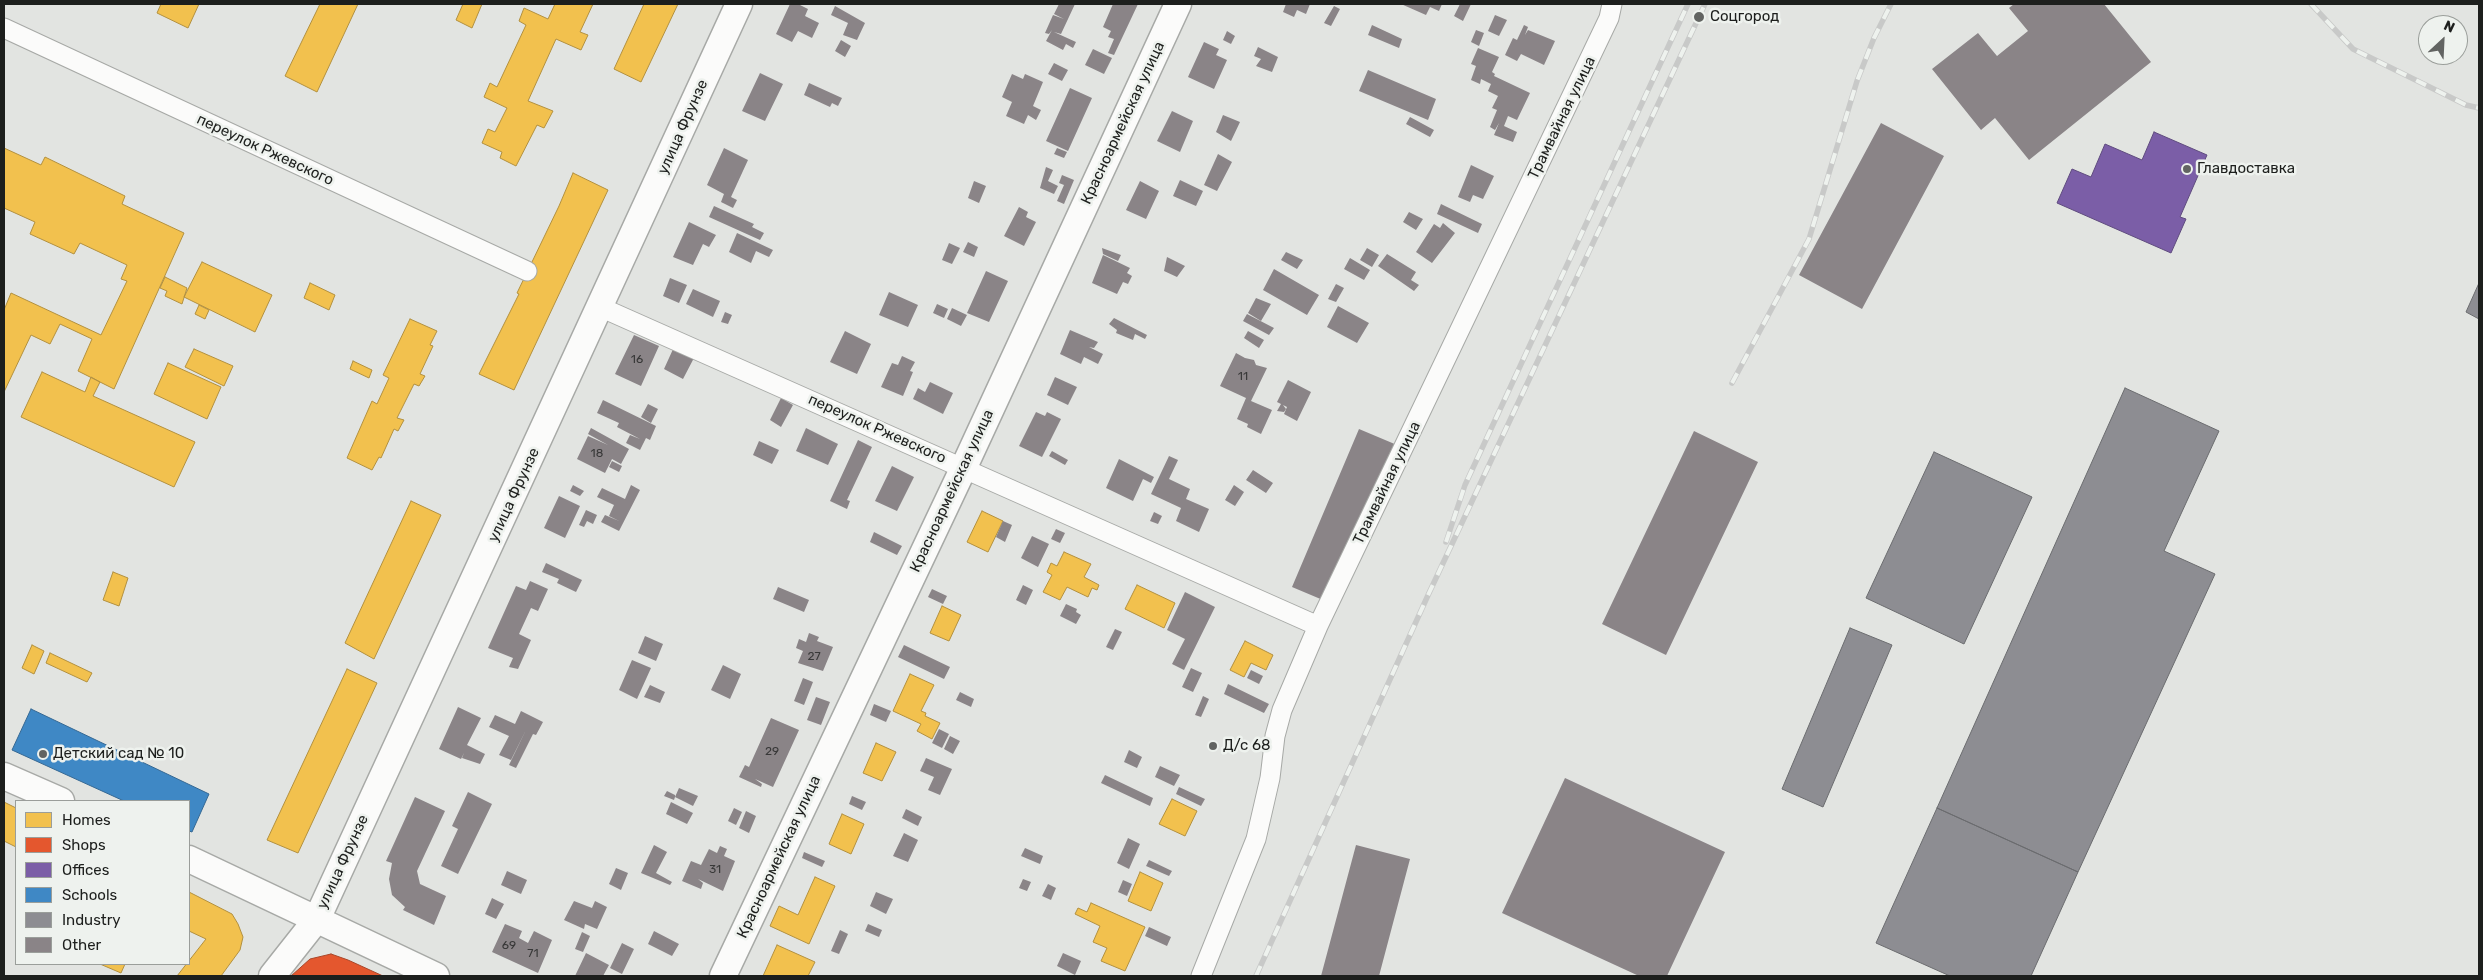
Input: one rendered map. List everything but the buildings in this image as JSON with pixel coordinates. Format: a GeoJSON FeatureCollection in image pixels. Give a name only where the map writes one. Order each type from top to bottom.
{"type":"FeatureCollection","features":[{"type":"Feature","properties":{"kind":"street","name":"улица Фрунзе"},"geometry":{"type":"LineString","coordinates":[[272,976],[317,920],[739,4]]}},
{"type":"Feature","properties":{"kind":"street","name":"Красноармейская улица"},"geometry":{"type":"LineString","coordinates":[[723,976],[964,467],[1178,4]]}},
{"type":"Feature","properties":{"kind":"street","name":"Трамвайная улица"},"geometry":{"type":"LineString","coordinates":[[1201,976],[1252,850],[1270,778],[1272,751],[1277,725],[1318,626],[1605,27],[1612,4]]}},
{"type":"Feature","properties":{"kind":"street","name":"переулок Ржевского"},"geometry":{"type":"LineString","coordinates":[[4,28],[527,271]]}},
{"type":"Feature","properties":{"kind":"street","name":"переулок Ржевского"},"geometry":{"type":"LineString","coordinates":[[600,307],[964,467],[1318,626]]}},
{"type":"Feature","properties":{"kind":"street"},"geometry":{"type":"LineString","coordinates":[[4,776],[59,800]]}},
{"type":"Feature","properties":{"kind":"street"},"geometry":{"type":"LineString","coordinates":[[190,859],[436,976]]}},
{"type":"Feature","properties":{"kind":"railway"},"geometry":{"type":"LineString","coordinates":[[1446,542],[1465,485],[1688,4]]}},
{"type":"Feature","properties":{"kind":"railway"},"geometry":{"type":"LineString","coordinates":[[1256,976],[1429,593],[1705,4]]}},
{"type":"Feature","properties":{"kind":"railway"},"geometry":{"type":"LineString","coordinates":[[1732,383],[1809,239],[1857,81],[1874,38],[1891,4]]}},
{"type":"Feature","properties":{"kind":"railway"},"geometry":{"type":"LineString","coordinates":[[2311,4],[2353,49],[2466,105],[2479,108]]}},
{"type":"Feature","properties":{"kind":"place","name":"Соцгород"},"geometry":{"type":"Point","coordinates":[1699,17]}},
{"type":"Feature","properties":{"kind":"place","name":"Главдоставка"},"geometry":{"type":"Point","coordinates":[2187,169]}},
{"type":"Feature","properties":{"kind":"place","name":"Д/с 68"},"geometry":{"type":"Point","coordinates":[1213,746]}},
{"type":"Feature","properties":{"kind":"place","name":"Детский сад № 10"},"geometry":{"type":"Point","coordinates":[43,754]}}]}
